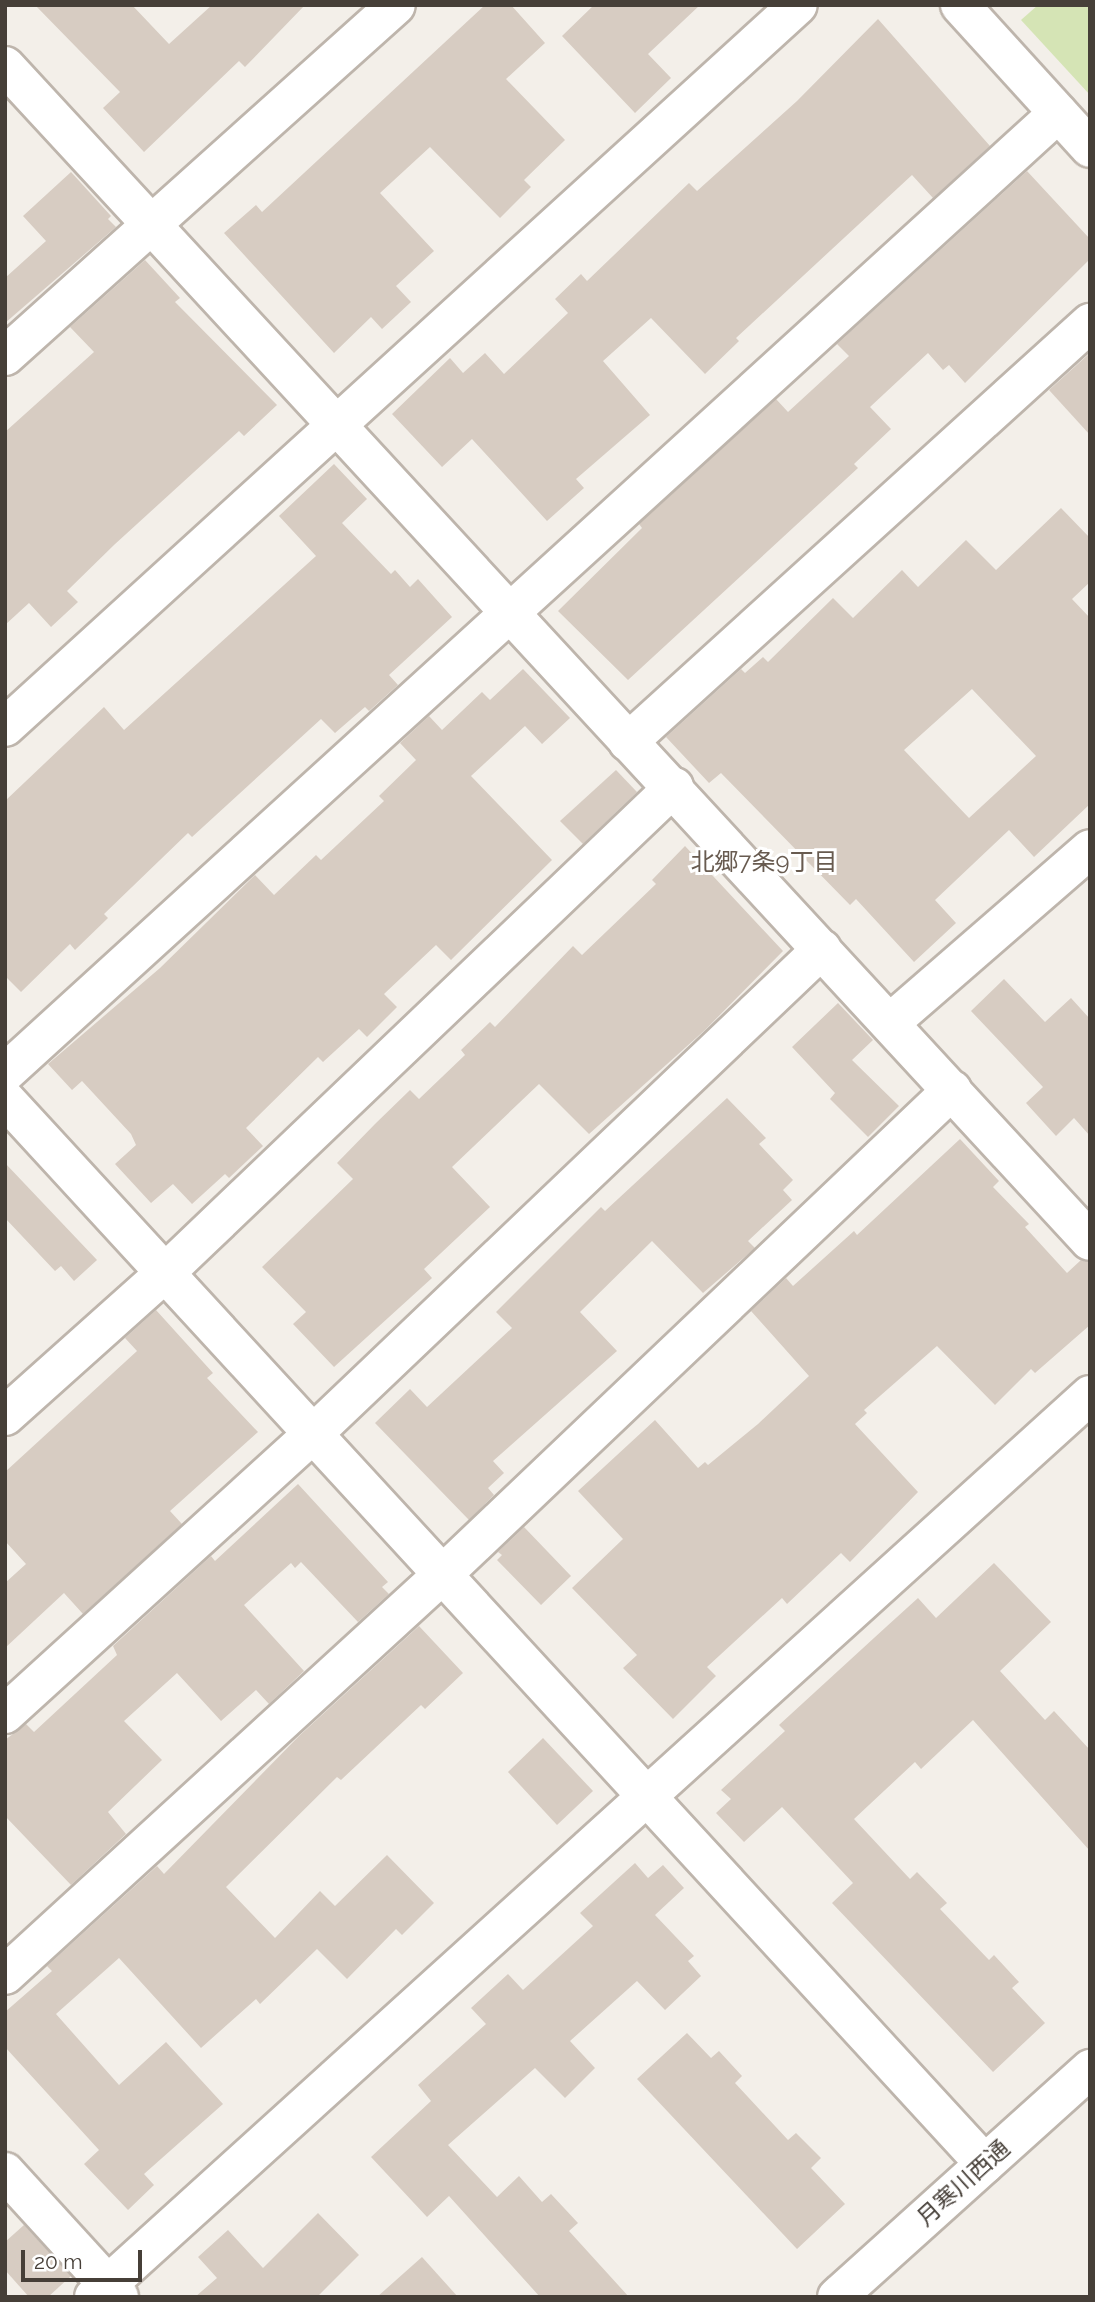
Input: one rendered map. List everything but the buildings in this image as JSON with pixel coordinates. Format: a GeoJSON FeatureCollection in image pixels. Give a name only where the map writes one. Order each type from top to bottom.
{"type":"FeatureCollection","features":[{"type":"Feature","properties":{"kind":"street"},"geometry":{"type":"LineString","coordinates":[[5,356],[396,5]]}},
{"type":"Feature","properties":{"kind":"street"},"geometry":{"type":"LineString","coordinates":[[5,727],[798,5]]}},
{"type":"Feature","properties":{"kind":"street"},"geometry":{"type":"LineString","coordinates":[[960,5],[1090,148]]}},
{"type":"Feature","properties":{"kind":"street"},"geometry":{"type":"LineString","coordinates":[[5,66],[155,223],[628,742],[674,787],[1090,1241]]}},
{"type":"Feature","properties":{"kind":"street"},"geometry":{"type":"LineString","coordinates":[[5,1073],[1058,113]]}},
{"type":"Feature","properties":{"kind":"street"},"geometry":{"type":"LineString","coordinates":[[628,742],[1090,323]]}},
{"type":"Feature","properties":{"kind":"street"},"geometry":{"type":"LineString","coordinates":[[5,1416],[165,1273],[674,787]]}},
{"type":"Feature","properties":{"kind":"street"},"geometry":{"type":"LineString","coordinates":[[890,1023],[1090,849]]}},
{"type":"Feature","properties":{"kind":"street"},"geometry":{"type":"LineString","coordinates":[[5,1714],[313,1434],[822,949]]}},
{"type":"Feature","properties":{"kind":"street"},"geometry":{"type":"LineString","coordinates":[[5,1975],[442,1575],[952,1090]]}},
{"type":"Feature","properties":{"kind":"street"},"geometry":{"type":"LineString","coordinates":[[5,1099],[985,2164]]}},
{"type":"Feature","properties":{"kind":"street"},"geometry":{"type":"LineString","coordinates":[[5,2172],[107,2293],[1090,1395]]}},
{"type":"Feature","properties":{"kind":"street","name":"月寒川西通"},"geometry":{"type":"LineString","coordinates":[[837,2297],[1090,2069]]}},
{"type":"Feature","properties":{"kind":"green space"},"geometry":{"type":"Polygon","coordinates":[[[1038,5],[1090,5],[1090,95],[1021,20],[1038,5]]]}},
{"type":"Feature","properties":{"kind":"district","name":"北郷7条9丁目"},"geometry":{"type":"Point","coordinates":[764,862]}}]}
